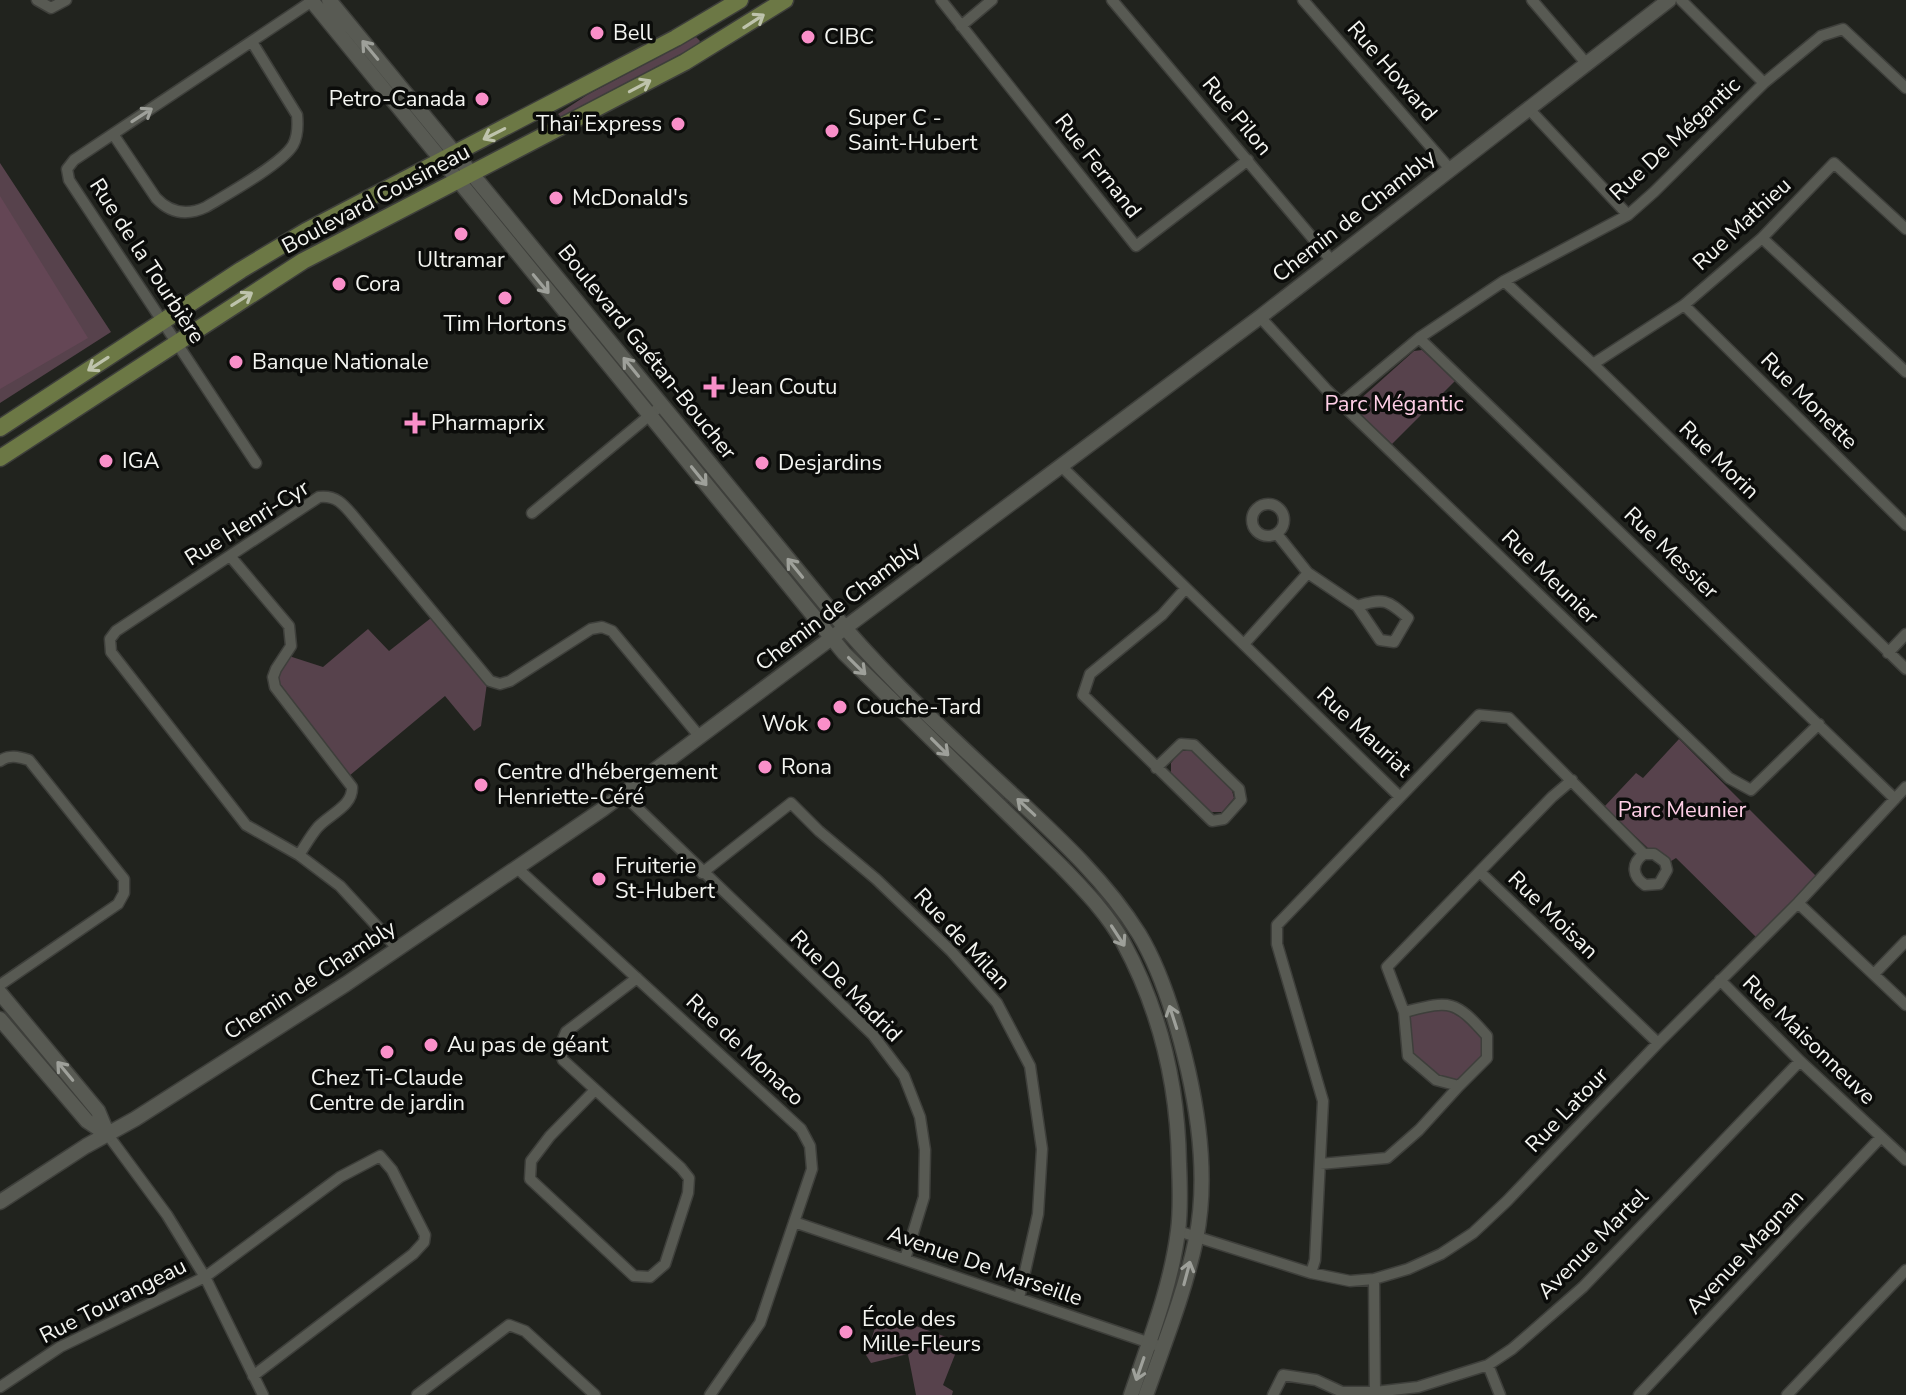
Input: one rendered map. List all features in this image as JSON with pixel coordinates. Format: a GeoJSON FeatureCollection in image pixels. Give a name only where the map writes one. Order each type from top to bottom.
{"type":"FeatureCollection","features":[{"type":"Feature","properties":{"kind":"main road","name":"Boulevard Cousineau"},"geometry":{"type":"LineString","coordinates":[[0,428],[306,231],[676,38],[740,0]]}},
{"type":"Feature","properties":{"kind":"main road","name":"Boulevard Cousineau"},"geometry":{"type":"LineString","coordinates":[[0,458],[303,261],[685,62],[785,0]]}},
{"type":"Feature","properties":{"kind":"street"},"geometry":{"type":"LineString","coordinates":[[37,0],[51,8],[66,0]]}},
{"type":"Feature","properties":{"kind":"street","name":"Boulevard Gaétan-Boucher"},"geometry":{"type":"LineString","coordinates":[[312,0],[602,332],[845,628],[893,682],[1076,856],[1139,935],[1167,998],[1194,1095],[1200,1152],[1196,1237],[1156,1345],[1131,1395]]}},
{"type":"Feature","properties":{"kind":"street","name":"Rue de la Tourbière"},"geometry":{"type":"LineString","coordinates":[[256,463],[67,175],[71,162],[312,0]]}},
{"type":"Feature","properties":{"kind":"street","name":"Boulevard Gaétan-Boucher"},"geometry":{"type":"LineString","coordinates":[[329,0],[448,157]]}},
{"type":"Feature","properties":{"kind":"street","name":"Rue Fernand"},"geometry":{"type":"LineString","coordinates":[[941,0],[1136,246],[1248,160]]}},
{"type":"Feature","properties":{"kind":"street"},"geometry":{"type":"LineString","coordinates":[[961,26],[992,0]]}},
{"type":"Feature","properties":{"kind":"street","name":"Rue Pilon"},"geometry":{"type":"LineString","coordinates":[[1112,0],[1331,260]]}},
{"type":"Feature","properties":{"kind":"street","name":"Rue Howard"},"geometry":{"type":"LineString","coordinates":[[1303,0],[1450,169]]}},
{"type":"Feature","properties":{"kind":"street"},"geometry":{"type":"LineString","coordinates":[[1532,0],[1586,63]]}},
{"type":"Feature","properties":{"kind":"street","name":"Chemin de Chambly"},"geometry":{"type":"LineString","coordinates":[[0,1202],[398,949],[623,794],[1260,317],[1669,0]]}},
{"type":"Feature","properties":{"kind":"street"},"geometry":{"type":"LineString","coordinates":[[1681,0],[1764,83]]}},
{"type":"Feature","properties":{"kind":"street","name":"Rue De Mégantic"},"geometry":{"type":"LineString","coordinates":[[1341,403],[1419,338],[1504,281],[1628,215],[1764,83],[1821,36],[1843,29],[1906,88]]}},
{"type":"Feature","properties":{"kind":"street","name":"Rue de la Tourbière"},"geometry":{"type":"LineString","coordinates":[[113,134],[156,198],[166,207],[179,212],[193,212],[206,207],[273,164],[292,146],[298,119],[294,106],[252,42]]}},
{"type":"Feature","properties":{"kind":"street"},"geometry":{"type":"LineString","coordinates":[[1529,109],[1628,215]]}},
{"type":"Feature","properties":{"kind":"street","name":"Rue Mathieu"},"geometry":{"type":"LineString","coordinates":[[1593,364],[1684,305],[1762,238],[1834,163],[1906,229]]}},
{"type":"Feature","properties":{"kind":"street","name":"Boulevard Gaétan-Boucher"},"geometry":{"type":"LineString","coordinates":[[464,176],[563,311],[832,638],[857,667],[1062,867],[1095,902],[1122,940],[1151,1001],[1166,1049],[1179,1123],[1178,1231],[1146,1395]]}},
{"type":"Feature","properties":{"kind":"street"},"geometry":{"type":"LineString","coordinates":[[1762,238],[1906,372]]}},
{"type":"Feature","properties":{"kind":"street","name":"Rue Morin"},"geometry":{"type":"LineString","coordinates":[[1504,281],[1906,669]]}},
{"type":"Feature","properties":{"kind":"street","name":"Rue Monette"},"geometry":{"type":"LineString","coordinates":[[1684,305],[1906,525]]}},
{"type":"Feature","properties":{"kind":"street"},"geometry":{"type":"LineString","coordinates":[[563,311],[567,308],[572,310],[602,332]]}},
{"type":"Feature","properties":{"kind":"street","name":"Rue Meunier"},"geometry":{"type":"LineString","coordinates":[[1260,317],[1341,403],[1729,778],[1751,790],[1819,724]]}},
{"type":"Feature","properties":{"kind":"street","name":"Rue Messier"},"geometry":{"type":"LineString","coordinates":[[1419,338],[1895,799]]}},
{"type":"Feature","properties":{"kind":"street"},"geometry":{"type":"LineString","coordinates":[[532,513],[662,405]]}},
{"type":"Feature","properties":{"kind":"street","name":"Rue Mauriat"},"geometry":{"type":"LineString","coordinates":[[1061,466],[1399,796],[1479,715],[1509,718],[1644,854]]}},
{"type":"Feature","properties":{"kind":"street","name":"Rue Henri-Cyr"},"geometry":{"type":"LineString","coordinates":[[398,949],[340,886],[299,855],[246,825],[111,652],[110,639],[116,631],[319,497],[330,496],[339,500],[355,518],[490,681],[500,684],[510,681],[591,629],[602,627],[612,631],[700,737]]}},
{"type":"Feature","properties":{"kind":"street"},"geometry":{"type":"LineString","coordinates":[[1277,534],[1308,573],[1357,606],[1380,640],[1394,642],[1408,618],[1394,605],[1379,599],[1357,606]]}},
{"type":"Feature","properties":{"kind":"street"},"geometry":{"type":"LineString","coordinates":[[230,556],[289,626],[291,646],[276,669],[273,677],[275,687],[352,787],[348,802],[317,828],[299,855]]}},
{"type":"Feature","properties":{"kind":"street"},"geometry":{"type":"LineString","coordinates":[[1244,644],[1308,573]]}},
{"type":"Feature","properties":{"kind":"street"},"geometry":{"type":"LineString","coordinates":[[1156,768],[1181,744],[1194,745],[1239,789],[1241,800],[1224,819],[1212,821],[1156,768],[1083,695],[1090,674],[1162,615],[1186,588]]}},
{"type":"Feature","properties":{"kind":"street"},"geometry":{"type":"LineString","coordinates":[[1888,653],[1906,634]]}},
{"type":"Feature","properties":{"kind":"street"},"geometry":{"type":"LineString","coordinates":[[0,761],[5,757],[18,756],[29,760],[124,879],[124,893],[118,904],[0,985]]}},
{"type":"Feature","properties":{"kind":"street","name":"Rue Moisan"},"geometry":{"type":"LineString","coordinates":[[1572,780],[1480,872],[1658,1043]]}},
{"type":"Feature","properties":{"kind":"street","name":"Rue Latour"},"geometry":{"type":"LineString","coordinates":[[1178,1231],[1311,1273],[1350,1281],[1374,1279],[1408,1269],[1441,1254],[1473,1233],[1507,1201],[1798,903],[1906,787]]}},
{"type":"Feature","properties":{"kind":"street","name":"Rue De Madrid"},"geometry":{"type":"LineString","coordinates":[[623,794],[873,1035],[904,1076],[920,1117],[925,1150],[924,1197],[905,1259]]}},
{"type":"Feature","properties":{"kind":"street"},"geometry":{"type":"LineString","coordinates":[[1311,1273],[1315,1260],[1323,1101],[1277,944],[1277,925],[1399,796]]}},
{"type":"Feature","properties":{"kind":"street","name":"Rue de Milan"},"geometry":{"type":"LineString","coordinates":[[702,873],[791,803],[951,951],[997,1003],[1030,1066],[1042,1149],[1038,1214],[1019,1298]]}},
{"type":"Feature","properties":{"kind":"street","name":"Rue de Monaco"},"geometry":{"type":"LineString","coordinates":[[517,868],[801,1129],[810,1146],[812,1169],[760,1323],[710,1395]]}},
{"type":"Feature","properties":{"kind":"street"},"geometry":{"type":"LineString","coordinates":[[1459,1086],[1436,1080],[1408,1056],[1404,1012],[1387,967],[1480,872]]}},
{"type":"Feature","properties":{"kind":"street"},"geometry":{"type":"LineString","coordinates":[[1798,903],[1906,1005]]}},
{"type":"Feature","properties":{"kind":"street"},"geometry":{"type":"LineString","coordinates":[[1874,974],[1906,941]]}},
{"type":"Feature","properties":{"kind":"street"},"geometry":{"type":"LineString","coordinates":[[595,1090],[550,1136],[531,1161],[530,1179],[634,1276],[650,1277],[665,1264],[688,1193],[689,1178],[563,1060],[559,1048],[566,1032],[637,978]]}},
{"type":"Feature","properties":{"kind":"street","name":"Rue Maisonneuve"},"geometry":{"type":"LineString","coordinates":[[1720,980],[1800,1061],[1906,1160]]}},
{"type":"Feature","properties":{"kind":"street"},"geometry":{"type":"LineString","coordinates":[[0,993],[98,1111],[108,1135],[167,1215],[205,1277],[263,1395]]}},
{"type":"Feature","properties":{"kind":"street"},"geometry":{"type":"LineString","coordinates":[[1320,1164],[1387,1158],[1419,1130],[1487,1058],[1487,1036],[1469,1015],[1444,1002],[1404,1012]]}},
{"type":"Feature","properties":{"kind":"street"},"geometry":{"type":"LineString","coordinates":[[0,1019],[87,1121],[108,1135]]}},
{"type":"Feature","properties":{"kind":"street","name":"Avenue Martel"},"geometry":{"type":"LineString","coordinates":[[1273,1395],[1283,1375],[1316,1380],[1342,1392],[1375,1393],[1418,1387],[1488,1365],[1512,1349],[1583,1287],[1800,1061]]}},
{"type":"Feature","properties":{"kind":"street","name":"Avenue Magnan"},"geometry":{"type":"LineString","coordinates":[[1639,1395],[1881,1137]]}},
{"type":"Feature","properties":{"kind":"street","name":"Rue Tourangeau"},"geometry":{"type":"LineString","coordinates":[[0,1387],[60,1347],[205,1277],[340,1177],[380,1156],[392,1170],[425,1235],[424,1242],[413,1254],[253,1376]]}},
{"type":"Feature","properties":{"kind":"street","name":"Avenue De Marseille"},"geometry":{"type":"LineString","coordinates":[[794,1222],[1156,1345]]}},
{"type":"Feature","properties":{"kind":"street"},"geometry":{"type":"LineString","coordinates":[[1787,1395],[1906,1270]]}},
{"type":"Feature","properties":{"kind":"street"},"geometry":{"type":"LineString","coordinates":[[1374,1279],[1375,1393]]}},
{"type":"Feature","properties":{"kind":"street"},"geometry":{"type":"LineString","coordinates":[[417,1395],[509,1325],[525,1331],[595,1395]]}},
{"type":"Feature","properties":{"kind":"street"},"geometry":{"type":"LineString","coordinates":[[1488,1365],[1500,1395]]}},
{"type":"Feature","properties":{"kind":"green space"},"geometry":{"type":"Polygon","coordinates":[[[696,37],[700,41],[698,45],[561,117],[558,114],[587,95],[696,37]]]}},
{"type":"Feature","properties":{"kind":"green space"},"geometry":{"type":"Polygon","coordinates":[[[0,163],[111,332],[0,403],[0,163]]]}},
{"type":"Feature","properties":{"kind":"green space","name":"Parc Mégantic"},"geometry":{"type":"Polygon","coordinates":[[[1422,350],[1455,381],[1392,444],[1356,410],[1358,401],[1414,351],[1422,350]]]}},
{"type":"Feature","properties":{"kind":"green space"},"geometry":{"type":"Polygon","coordinates":[[[431,618],[487,683],[481,726],[474,731],[445,696],[349,776],[275,677],[289,656],[323,667],[368,629],[389,651],[431,618]]]}},
{"type":"Feature","properties":{"kind":"green space","name":"Parc Meunier"},"geometry":{"type":"Polygon","coordinates":[[[1679,739],[1816,876],[1757,938],[1676,858],[1668,863],[1604,807],[1636,773],[1643,778],[1679,739]]]}},
{"type":"Feature","properties":{"kind":"green space"},"geometry":{"type":"Polygon","coordinates":[[[1181,751],[1193,751],[1231,787],[1234,798],[1222,812],[1210,812],[1171,776],[1171,763],[1181,751]]]}},
{"type":"Feature","properties":{"kind":"green space"},"geometry":{"type":"Polygon","coordinates":[[[1444,1002],[1487,1036],[1487,1058],[1459,1086],[1436,1080],[1408,1056],[1404,1012],[1444,1002]]]}},
{"type":"Feature","properties":{"kind":"green space"},"geometry":{"type":"Polygon","coordinates":[[[880,1313],[960,1342],[943,1385],[953,1391],[952,1395],[916,1395],[908,1354],[871,1363],[866,1355],[880,1313]]]}},
{"type":"Feature","properties":{"kind":"shaded area"},"geometry":{"type":"Polygon","coordinates":[[[0,196],[88,338],[0,389],[0,196]]]}},
{"type":"Feature","properties":{"kind":"place","name":"Bell"},"geometry":{"type":"Point","coordinates":[597,33]}},
{"type":"Feature","properties":{"kind":"place","name":"CIBC"},"geometry":{"type":"Point","coordinates":[808,37]}},
{"type":"Feature","properties":{"kind":"place","name":"Petro-Canada"},"geometry":{"type":"Point","coordinates":[482,99]}},
{"type":"Feature","properties":{"kind":"place","name":"Thaï Express"},"geometry":{"type":"Point","coordinates":[678,124]}},
{"type":"Feature","properties":{"kind":"place","name":"Super C - Saint-Hubert"},"geometry":{"type":"Point","coordinates":[832,131]}},
{"type":"Feature","properties":{"kind":"place","name":"McDonald's"},"geometry":{"type":"Point","coordinates":[556,198]}},
{"type":"Feature","properties":{"kind":"place","name":"Ultramar"},"geometry":{"type":"Point","coordinates":[461,234]}},
{"type":"Feature","properties":{"kind":"place","name":"Cora"},"geometry":{"type":"Point","coordinates":[339,284]}},
{"type":"Feature","properties":{"kind":"place","name":"Tim Hortons"},"geometry":{"type":"Point","coordinates":[505,298]}},
{"type":"Feature","properties":{"kind":"place","name":"Banque Nationale"},"geometry":{"type":"Point","coordinates":[236,362]}},
{"type":"Feature","properties":{"kind":"place","name":"Jean Coutu"},"geometry":{"type":"Point","coordinates":[714,387]}},
{"type":"Feature","properties":{"kind":"place","name":"Pharmaprix"},"geometry":{"type":"Point","coordinates":[415,423]}},
{"type":"Feature","properties":{"kind":"place","name":"IGA"},"geometry":{"type":"Point","coordinates":[106,461]}},
{"type":"Feature","properties":{"kind":"place","name":"Desjardins"},"geometry":{"type":"Point","coordinates":[762,463]}},
{"type":"Feature","properties":{"kind":"place","name":"Couche-Tard"},"geometry":{"type":"Point","coordinates":[840,707]}},
{"type":"Feature","properties":{"kind":"place","name":"Wok"},"geometry":{"type":"Point","coordinates":[824,724]}},
{"type":"Feature","properties":{"kind":"place","name":"Rona"},"geometry":{"type":"Point","coordinates":[765,767]}},
{"type":"Feature","properties":{"kind":"place","name":"Centre d'hébergement Henriette-Céré"},"geometry":{"type":"Point","coordinates":[481,785]}},
{"type":"Feature","properties":{"kind":"place","name":"Fruiterie St-Hubert"},"geometry":{"type":"Point","coordinates":[599,879]}},
{"type":"Feature","properties":{"kind":"place","name":"Au pas de géant"},"geometry":{"type":"Point","coordinates":[431,1045]}},
{"type":"Feature","properties":{"kind":"place","name":"Chez Ti-Claude Centre de jardin"},"geometry":{"type":"Point","coordinates":[387,1052]}},
{"type":"Feature","properties":{"kind":"place","name":"École des Mille-Fleurs"},"geometry":{"type":"Point","coordinates":[846,1332]}}]}
